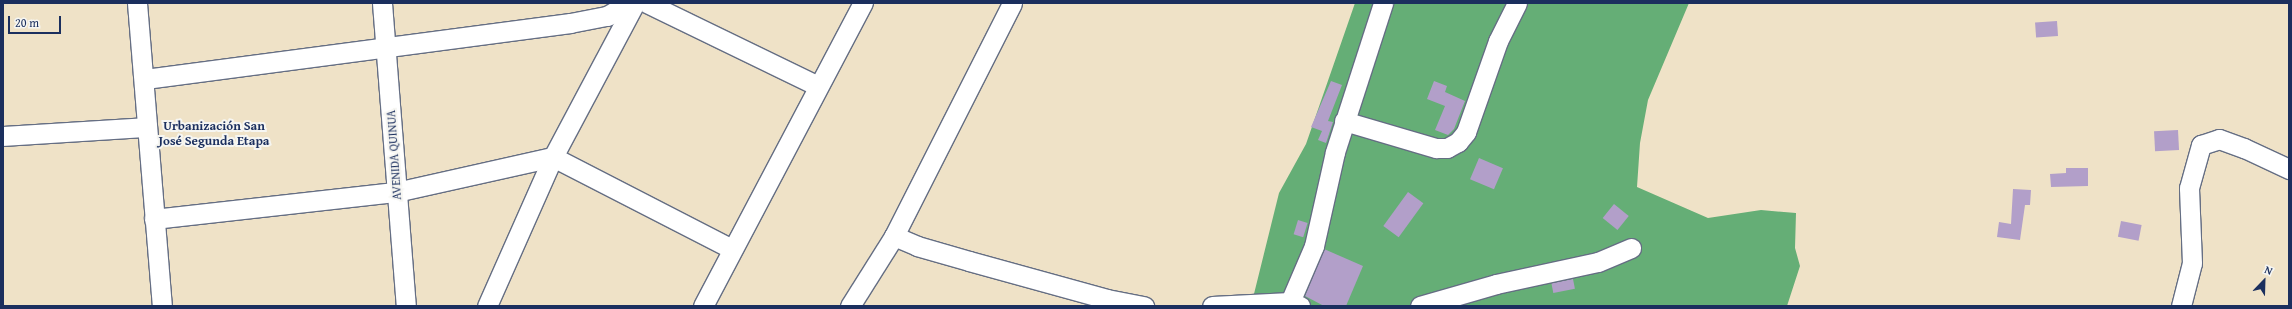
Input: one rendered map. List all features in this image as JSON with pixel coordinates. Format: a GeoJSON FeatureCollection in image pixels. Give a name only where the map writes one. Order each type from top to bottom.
{"type":"FeatureCollection","features":[{"type":"Feature","properties":{"kind":"street"},"geometry":{"type":"LineString","coordinates":[[138,3],[162,306]]}},
{"type":"Feature","properties":{"kind":"street","name":"AVENIDA QUINUA"},"geometry":{"type":"LineString","coordinates":[[382,3],[387,45],[396,192],[406,306]]}},
{"type":"Feature","properties":{"kind":"street"},"geometry":{"type":"LineString","coordinates":[[145,79],[387,45],[570,23],[607,16],[629,3]]}},
{"type":"Feature","properties":{"kind":"street"},"geometry":{"type":"LineString","coordinates":[[487,306],[553,157],[635,3]]}},
{"type":"Feature","properties":{"kind":"street"},"geometry":{"type":"LineString","coordinates":[[647,3],[818,86]]}},
{"type":"Feature","properties":{"kind":"street"},"geometry":{"type":"LineString","coordinates":[[703,306],[818,86],[864,3]]}},
{"type":"Feature","properties":{"kind":"street"},"geometry":{"type":"LineString","coordinates":[[850,306],[894,236],[1012,3]]}},
{"type":"Feature","properties":{"kind":"street"},"geometry":{"type":"LineString","coordinates":[[1212,306],[1295,304],[1314,246],[1335,152],[1344,121],[1383,3]]}},
{"type":"Feature","properties":{"kind":"street"},"geometry":{"type":"LineString","coordinates":[[1344,121],[1436,148],[1447,148],[1458,142],[1466,132],[1498,42],[1517,3]]}},
{"type":"Feature","properties":{"kind":"street"},"geometry":{"type":"LineString","coordinates":[[3,136],[147,127]]}},
{"type":"Feature","properties":{"kind":"street"},"geometry":{"type":"LineString","coordinates":[[2181,306],[2192,263],[2189,188],[2201,145],[2206,141],[2219,139],[2244,148],[2289,169]]}},
{"type":"Feature","properties":{"kind":"street"},"geometry":{"type":"LineString","coordinates":[[154,219],[396,192],[553,157],[732,249]]}},
{"type":"Feature","properties":{"kind":"street"},"geometry":{"type":"LineString","coordinates":[[894,236],[917,246],[1107,300],[1144,306]]}},
{"type":"Feature","properties":{"kind":"street"},"geometry":{"type":"LineString","coordinates":[[1420,306],[1496,284],[1598,262],[1631,248]]}},
{"type":"Feature","properties":{"kind":"green space"},"geometry":{"type":"Polygon","coordinates":[[[1355,3],[1689,3],[1648,100],[1640,143],[1637,187],[1708,218],[1761,210],[1796,213],[1795,248],[1800,266],[1787,306],[1251,306],[1279,193],[1306,144],[1355,3]]]}},
{"type":"Feature","properties":{"kind":"building"},"geometry":{"type":"Polygon","coordinates":[[[2057,21],[2058,36],[2036,37],[2035,23],[2057,21]]]}},
{"type":"Feature","properties":{"kind":"building"},"geometry":{"type":"Polygon","coordinates":[[[1331,81],[1342,85],[1328,121],[1333,122],[1326,143],[1318,140],[1322,131],[1311,127],[1331,81]]]}},
{"type":"Feature","properties":{"kind":"building"},"geometry":{"type":"Polygon","coordinates":[[[1434,81],[1447,86],[1445,92],[1465,101],[1454,129],[1448,135],[1435,130],[1445,106],[1427,99],[1434,81]]]}},
{"type":"Feature","properties":{"kind":"building"},"geometry":{"type":"Polygon","coordinates":[[[2178,130],[2179,150],[2155,151],[2154,131],[2178,130]]]}},
{"type":"Feature","properties":{"kind":"building"},"geometry":{"type":"Polygon","coordinates":[[[1479,158],[1503,168],[1494,189],[1470,179],[1479,158]]]}},
{"type":"Feature","properties":{"kind":"building"},"geometry":{"type":"Polygon","coordinates":[[[2066,168],[2088,168],[2088,186],[2051,187],[2050,174],[2066,173],[2066,168]]]}},
{"type":"Feature","properties":{"kind":"building"},"geometry":{"type":"Polygon","coordinates":[[[2013,189],[2031,190],[2030,205],[2025,205],[2020,240],[1997,237],[1999,222],[2011,224],[2013,189]]]}},
{"type":"Feature","properties":{"kind":"building"},"geometry":{"type":"Polygon","coordinates":[[[1408,192],[1423,203],[1399,237],[1383,226],[1408,192]]]}},
{"type":"Feature","properties":{"kind":"building"},"geometry":{"type":"Polygon","coordinates":[[[1614,204],[1629,216],[1617,230],[1603,218],[1614,204]]]}},
{"type":"Feature","properties":{"kind":"building"},"geometry":{"type":"Polygon","coordinates":[[[1298,220],[1308,223],[1303,237],[1294,234],[1298,220]]]}},
{"type":"Feature","properties":{"kind":"building"},"geometry":{"type":"Polygon","coordinates":[[[2121,221],[2142,225],[2139,241],[2118,237],[2121,221]]]}},
{"type":"Feature","properties":{"kind":"building"},"geometry":{"type":"Polygon","coordinates":[[[1324,249],[1363,266],[1346,306],[1324,306],[1305,296],[1324,249]]]}},
{"type":"Feature","properties":{"kind":"building"},"geometry":{"type":"Polygon","coordinates":[[[1573,279],[1575,289],[1553,293],[1551,283],[1573,279]]]}},
{"type":"Feature","properties":{"kind":"district","name":"Urbanización San José Segunda Etapa"},"geometry":{"type":"Point","coordinates":[214,134]}}]}
